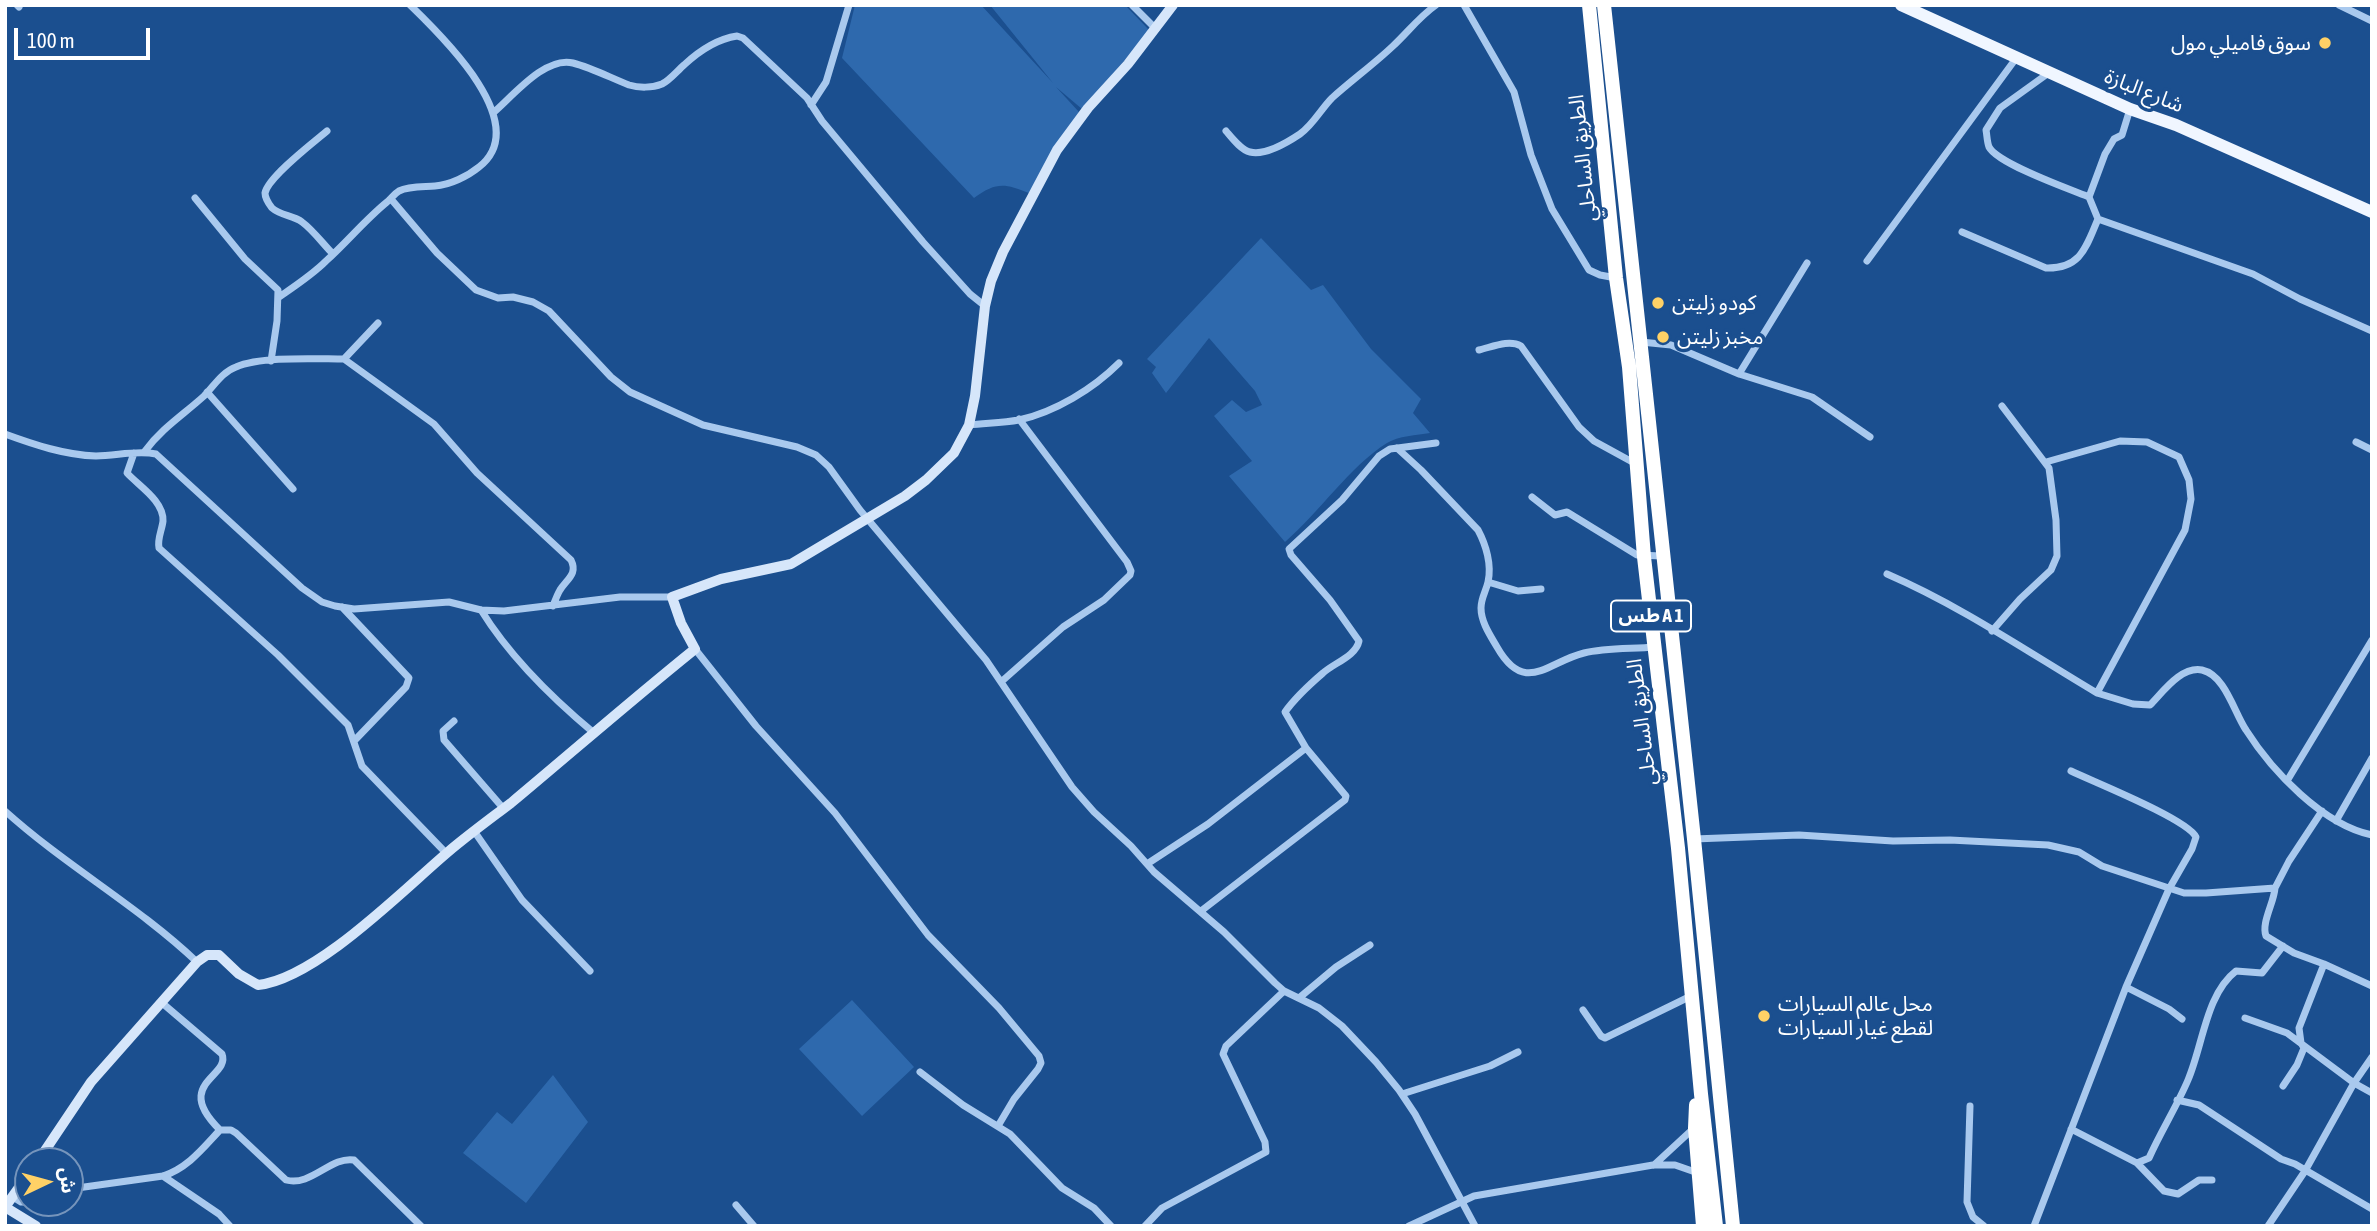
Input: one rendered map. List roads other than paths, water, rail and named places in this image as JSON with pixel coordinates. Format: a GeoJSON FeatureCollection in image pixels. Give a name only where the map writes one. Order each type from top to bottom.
{"type":"FeatureCollection","features":[{"type":"Feature","properties":{"kind":"highway","name":"الطريق الساحلي"},"geometry":{"type":"LineString","coordinates":[[1588,5],[1616,278],[1629,367],[1644,557],[1678,848],[1700,1094],[1716,1226]]}},
{"type":"Feature","properties":{"kind":"highway","name":"الطريق الساحلي"},"geometry":{"type":"LineString","coordinates":[[1604,5],[1694,839],[1732,1226]]}},
{"type":"Feature","properties":{"kind":"highway"},"geometry":{"type":"LineString","coordinates":[[1635,439],[1651,438]]}},
{"type":"Feature","properties":{"kind":"highway"},"geometry":{"type":"LineString","coordinates":[[1700,1094],[1695,1109],[1695,1128],[1703,1226]]}},
{"type":"Feature","properties":{"kind":"main road","name":"شارع البازة"},"geometry":{"type":"LineString","coordinates":[[1901,5],[2130,109],[2176,125],[2372,212]]}},
{"type":"Feature","properties":{"kind":"street"},"geometry":{"type":"LineString","coordinates":[[279,297],[333,254],[366,219],[398,192],[453,182],[478,168],[494,150],[496,140],[493,113],[486,95],[441,37],[410,5]]}},
{"type":"Feature","properties":{"kind":"street"},"geometry":{"type":"LineString","coordinates":[[811,105],[826,82],[849,5]]}},
{"type":"Feature","properties":{"kind":"street"},"geometry":{"type":"LineString","coordinates":[[1132,5],[1156,29]]}},
{"type":"Feature","properties":{"kind":"street"},"geometry":{"type":"LineString","coordinates":[[5,435],[48,449],[95,456],[145,452],[156,454],[302,588],[322,601],[354,609],[449,602],[481,610],[504,611],[620,597],[672,597],[721,579],[791,564],[905,495],[926,480],[954,453],[969,425],[985,306],[991,281],[1003,252],[1057,150],[1173,5]]}},
{"type":"Feature","properties":{"kind":"street"},"geometry":{"type":"LineString","coordinates":[[1226,131],[1250,152],[1261,152],[1290,140],[1303,132],[1332,99],[1436,5]]}},
{"type":"Feature","properties":{"kind":"street"},"geometry":{"type":"LineString","coordinates":[[1464,5],[1514,92],[1531,155],[1552,209],[1589,270],[1616,278]]}},
{"type":"Feature","properties":{"kind":"street"},"geometry":{"type":"LineString","coordinates":[[2339,5],[2372,21]]}},
{"type":"Feature","properties":{"kind":"street"},"geometry":{"type":"LineString","coordinates":[[493,113],[539,72],[561,62],[572,63],[629,85],[656,86],[665,83],[709,45],[737,36],[797,87],[923,242],[970,294],[985,306]]}},
{"type":"Feature","properties":{"kind":"street"},"geometry":{"type":"LineString","coordinates":[[1867,261],[2017,57]]}},
{"type":"Feature","properties":{"kind":"street"},"geometry":{"type":"LineString","coordinates":[[2051,72],[2000,108],[1986,130],[1989,147],[2010,164],[2089,197]]}},
{"type":"Feature","properties":{"kind":"street"},"geometry":{"type":"LineString","coordinates":[[1962,232],[2046,268],[2060,269],[2072,264],[2081,254],[2098,219],[2089,197],[2105,154],[2114,139],[2122,135],[2130,109]]}},
{"type":"Feature","properties":{"kind":"street"},"geometry":{"type":"LineString","coordinates":[[327,131],[287,165],[265,193],[272,207],[280,214],[302,222],[333,254]]}},
{"type":"Feature","properties":{"kind":"street"},"geometry":{"type":"LineString","coordinates":[[195,198],[245,259],[274,285],[279,297],[271,361]]}},
{"type":"Feature","properties":{"kind":"street"},"geometry":{"type":"LineString","coordinates":[[391,199],[437,253],[476,290],[498,298],[513,297],[533,302],[549,310],[611,377],[630,392],[703,425],[797,447],[816,455],[829,467],[852,500],[986,660],[1072,787],[1147,864],[1201,911],[1284,991],[1319,1008],[1342,1026],[1376,1062],[1402,1094],[1475,1226]]}},
{"type":"Feature","properties":{"kind":"street"},"geometry":{"type":"LineString","coordinates":[[2098,219],[2253,274],[2300,299],[2372,331]]}},
{"type":"Feature","properties":{"kind":"street"},"geometry":{"type":"LineString","coordinates":[[1739,374],[1807,263]]}},
{"type":"Feature","properties":{"kind":"street"},"geometry":{"type":"LineString","coordinates":[[344,359],[378,323]]}},
{"type":"Feature","properties":{"kind":"street"},"geometry":{"type":"LineString","coordinates":[[1479,350],[1509,342],[1521,346],[1579,427],[1594,441],[1636,465]]}},
{"type":"Feature","properties":{"kind":"street"},"geometry":{"type":"LineString","coordinates":[[1640,342],[1671,345],[1739,374],[1812,397],[1870,437]]}},
{"type":"Feature","properties":{"kind":"street"},"geometry":{"type":"LineString","coordinates":[[145,452],[158,434],[226,372],[235,367],[271,361],[344,359],[434,424],[486,482],[571,560],[572,575],[561,587],[553,606]]}},
{"type":"Feature","properties":{"kind":"street"},"geometry":{"type":"LineString","coordinates":[[969,425],[1019,419],[1050,409],[1086,390],[1119,363]]}},
{"type":"Feature","properties":{"kind":"street"},"geometry":{"type":"LineString","coordinates":[[207,392],[293,489]]}},
{"type":"Feature","properties":{"kind":"street"},"geometry":{"type":"LineString","coordinates":[[1992,631],[2020,599],[2051,570],[2057,556],[2051,477],[2046,462],[2003,406]]}},
{"type":"Feature","properties":{"kind":"street"},"geometry":{"type":"LineString","coordinates":[[1001,682],[1063,627],[1104,600],[1131,571],[1127,562],[1019,419]]}},
{"type":"Feature","properties":{"kind":"street"},"geometry":{"type":"LineString","coordinates":[[2046,462],[2120,441],[2147,442],[2179,457],[2189,480],[2191,499],[2185,530],[2097,693]]}},
{"type":"Feature","properties":{"kind":"street"},"geometry":{"type":"LineString","coordinates":[[2356,442],[2372,450]]}},
{"type":"Feature","properties":{"kind":"street"},"geometry":{"type":"LineString","coordinates":[[1201,911],[1345,800],[1346,796],[1306,748],[1285,712],[1325,671],[1355,651],[1359,641],[1289,549],[1342,500],[1378,456],[1397,448],[1436,443]]}},
{"type":"Feature","properties":{"kind":"street"},"geometry":{"type":"LineString","coordinates":[[1397,448],[1478,530],[1488,555],[1488,582],[1483,594],[1482,618],[1500,652],[1513,667],[1524,674],[1537,673],[1586,652],[1655,647]]}},
{"type":"Feature","properties":{"kind":"street"},"geometry":{"type":"LineString","coordinates":[[134,453],[127,473],[160,505],[163,514],[159,548],[314,690],[348,725],[362,766],[446,853]]}},
{"type":"Feature","properties":{"kind":"street"},"geometry":{"type":"LineString","coordinates":[[1532,498],[1555,515],[1567,512],[1631,552],[1644,557],[1662,556]]}},
{"type":"Feature","properties":{"kind":"street"},"geometry":{"type":"LineString","coordinates":[[1887,574],[1930,593],[2097,693],[2133,704],[2150,705],[2185,672],[2200,670],[2212,674],[2224,689],[2246,730],[2287,781],[2336,821],[2353,831],[2372,835]]}},
{"type":"Feature","properties":{"kind":"street"},"geometry":{"type":"LineString","coordinates":[[1488,582],[1518,591],[1541,589]]}},
{"type":"Feature","properties":{"kind":"street"},"geometry":{"type":"LineString","coordinates":[[672,597],[681,623],[695,649],[756,726],[835,813],[928,935],[999,1009],[1039,1056],[1041,1063],[1038,1069],[1014,1099],[998,1126]]}},
{"type":"Feature","properties":{"kind":"street"},"geometry":{"type":"LineString","coordinates":[[342,607],[409,678],[406,687],[355,740]]}},
{"type":"Feature","properties":{"kind":"street"},"geometry":{"type":"LineString","coordinates":[[481,610],[494,631],[538,681],[594,733]]}},
{"type":"Feature","properties":{"kind":"street"},"geometry":{"type":"LineString","coordinates":[[2287,781],[2372,640]]}},
{"type":"Feature","properties":{"kind":"street"},"geometry":{"type":"LineString","coordinates":[[47,1147],[91,1082],[197,962],[207,956],[219,955],[239,974],[258,985],[281,978],[307,965],[356,932],[446,853],[695,649]]}},
{"type":"Feature","properties":{"kind":"street"},"geometry":{"type":"LineString","coordinates":[[454,721],[443,731],[444,740],[503,808]]}},
{"type":"Feature","properties":{"kind":"street"},"geometry":{"type":"LineString","coordinates":[[1147,864],[1208,824],[1306,748]]}},
{"type":"Feature","properties":{"kind":"street"},"geometry":{"type":"LineString","coordinates":[[2336,821],[2372,758]]}},
{"type":"Feature","properties":{"kind":"street"},"geometry":{"type":"LineString","coordinates":[[2034,1226],[2126,987],[2169,890],[2193,849],[2196,836],[2194,832],[2161,813],[2071,771]]}},
{"type":"Feature","properties":{"kind":"street"},"geometry":{"type":"LineString","coordinates":[[5,811],[51,851],[143,915],[197,962]]}},
{"type":"Feature","properties":{"kind":"street"},"geometry":{"type":"LineString","coordinates":[[2322,811],[2288,861],[2275,888],[2264,932],[2266,936],[2294,953],[2372,986]]}},
{"type":"Feature","properties":{"kind":"street"},"geometry":{"type":"LineString","coordinates":[[474,831],[523,900],[590,971]]}},
{"type":"Feature","properties":{"kind":"street"},"geometry":{"type":"LineString","coordinates":[[1694,839],[1799,835],[1893,841],[1951,840],[2048,845],[2079,852],[2102,866],[2169,890],[2206,893],[2275,888]]}},
{"type":"Feature","properties":{"kind":"street"},"geometry":{"type":"LineString","coordinates":[[1299,998],[1336,967],[1370,945]]}},
{"type":"Feature","properties":{"kind":"street"},"geometry":{"type":"LineString","coordinates":[[2137,1163],[2150,1158],[2188,1082],[2200,1051],[2211,1006],[2221,986],[2236,971],[2262,973],[2283,946]]}},
{"type":"Feature","properties":{"kind":"street"},"geometry":{"type":"LineString","coordinates":[[2304,1048],[2299,1028],[2324,964]]}},
{"type":"Feature","properties":{"kind":"street"},"geometry":{"type":"LineString","coordinates":[[2126,987],[2169,1009],[2182,1019]]}},
{"type":"Feature","properties":{"kind":"street"},"geometry":{"type":"LineString","coordinates":[[1145,1226],[1162,1208],[1266,1152],[1265,1142],[1223,1054],[1226,1046],[1284,991]]}},
{"type":"Feature","properties":{"kind":"street"},"geometry":{"type":"LineString","coordinates":[[1583,1010],[1605,1038],[1691,996]]}},
{"type":"Feature","properties":{"kind":"street"},"geometry":{"type":"LineString","coordinates":[[161,1002],[222,1054],[223,1065],[204,1084],[200,1096],[210,1119],[220,1130]]}},
{"type":"Feature","properties":{"kind":"street"},"geometry":{"type":"LineString","coordinates":[[2245,1018],[2287,1033],[2304,1048],[2372,1093]]}},
{"type":"Feature","properties":{"kind":"street"},"geometry":{"type":"LineString","coordinates":[[2283,1086],[2304,1048]]}},
{"type":"Feature","properties":{"kind":"street"},"geometry":{"type":"LineString","coordinates":[[1402,1094],[1490,1066],[1518,1052]]}},
{"type":"Feature","properties":{"kind":"street"},"geometry":{"type":"LineString","coordinates":[[2268,1226],[2305,1171],[2354,1083],[2372,1057]]}},
{"type":"Feature","properties":{"kind":"street"},"geometry":{"type":"LineString","coordinates":[[920,1072],[963,1105],[1010,1133],[1062,1188],[1094,1208],[1111,1226]]}},
{"type":"Feature","properties":{"kind":"street"},"geometry":{"type":"LineString","coordinates":[[2177,1100],[2199,1105],[2270,1153],[2372,1209]]}},
{"type":"Feature","properties":{"kind":"street"},"geometry":{"type":"LineString","coordinates":[[1970,1106],[1967,1202],[1973,1217],[1984,1226]]}},
{"type":"Feature","properties":{"kind":"street"},"geometry":{"type":"LineString","coordinates":[[1653,1165],[1695,1128]]}},
{"type":"Feature","properties":{"kind":"street"},"geometry":{"type":"LineString","coordinates":[[2071,1129],[2137,1163],[2164,1191],[2178,1194],[2199,1180],[2213,1180]]}},
{"type":"Feature","properties":{"kind":"street"},"geometry":{"type":"LineString","coordinates":[[84,1187],[163,1176],[185,1167],[220,1130],[230,1130],[286,1180],[292,1182],[314,1175],[344,1160],[354,1160],[421,1226]]}},
{"type":"Feature","properties":{"kind":"street"},"geometry":{"type":"LineString","coordinates":[[1409,1226],[1475,1196],[1653,1165],[1675,1165],[1698,1173]]}},
{"type":"Feature","properties":{"kind":"street"},"geometry":{"type":"LineString","coordinates":[[163,1176],[219,1214],[230,1226]]}},
{"type":"Feature","properties":{"kind":"street"},"geometry":{"type":"LineString","coordinates":[[13,1197],[5,1207],[36,1226]]}},
{"type":"Feature","properties":{"kind":"street"},"geometry":{"type":"LineString","coordinates":[[736,1205],[754,1226]]}},
{"type":"Feature","properties":{"kind":"place","name":"سوق فاميلي مول"},"geometry":{"type":"Point","coordinates":[2325,43]}},
{"type":"Feature","properties":{"kind":"place","name":"كودو زليتن"},"geometry":{"type":"Point","coordinates":[1658,303]}},
{"type":"Feature","properties":{"kind":"place","name":"مخبز زليتن"},"geometry":{"type":"Point","coordinates":[1663,337]}},
{"type":"Feature","properties":{"kind":"place","name":"محل عالم السيارات لقطع غيار السيارات"},"geometry":{"type":"Point","coordinates":[1764,1016]}}]}
